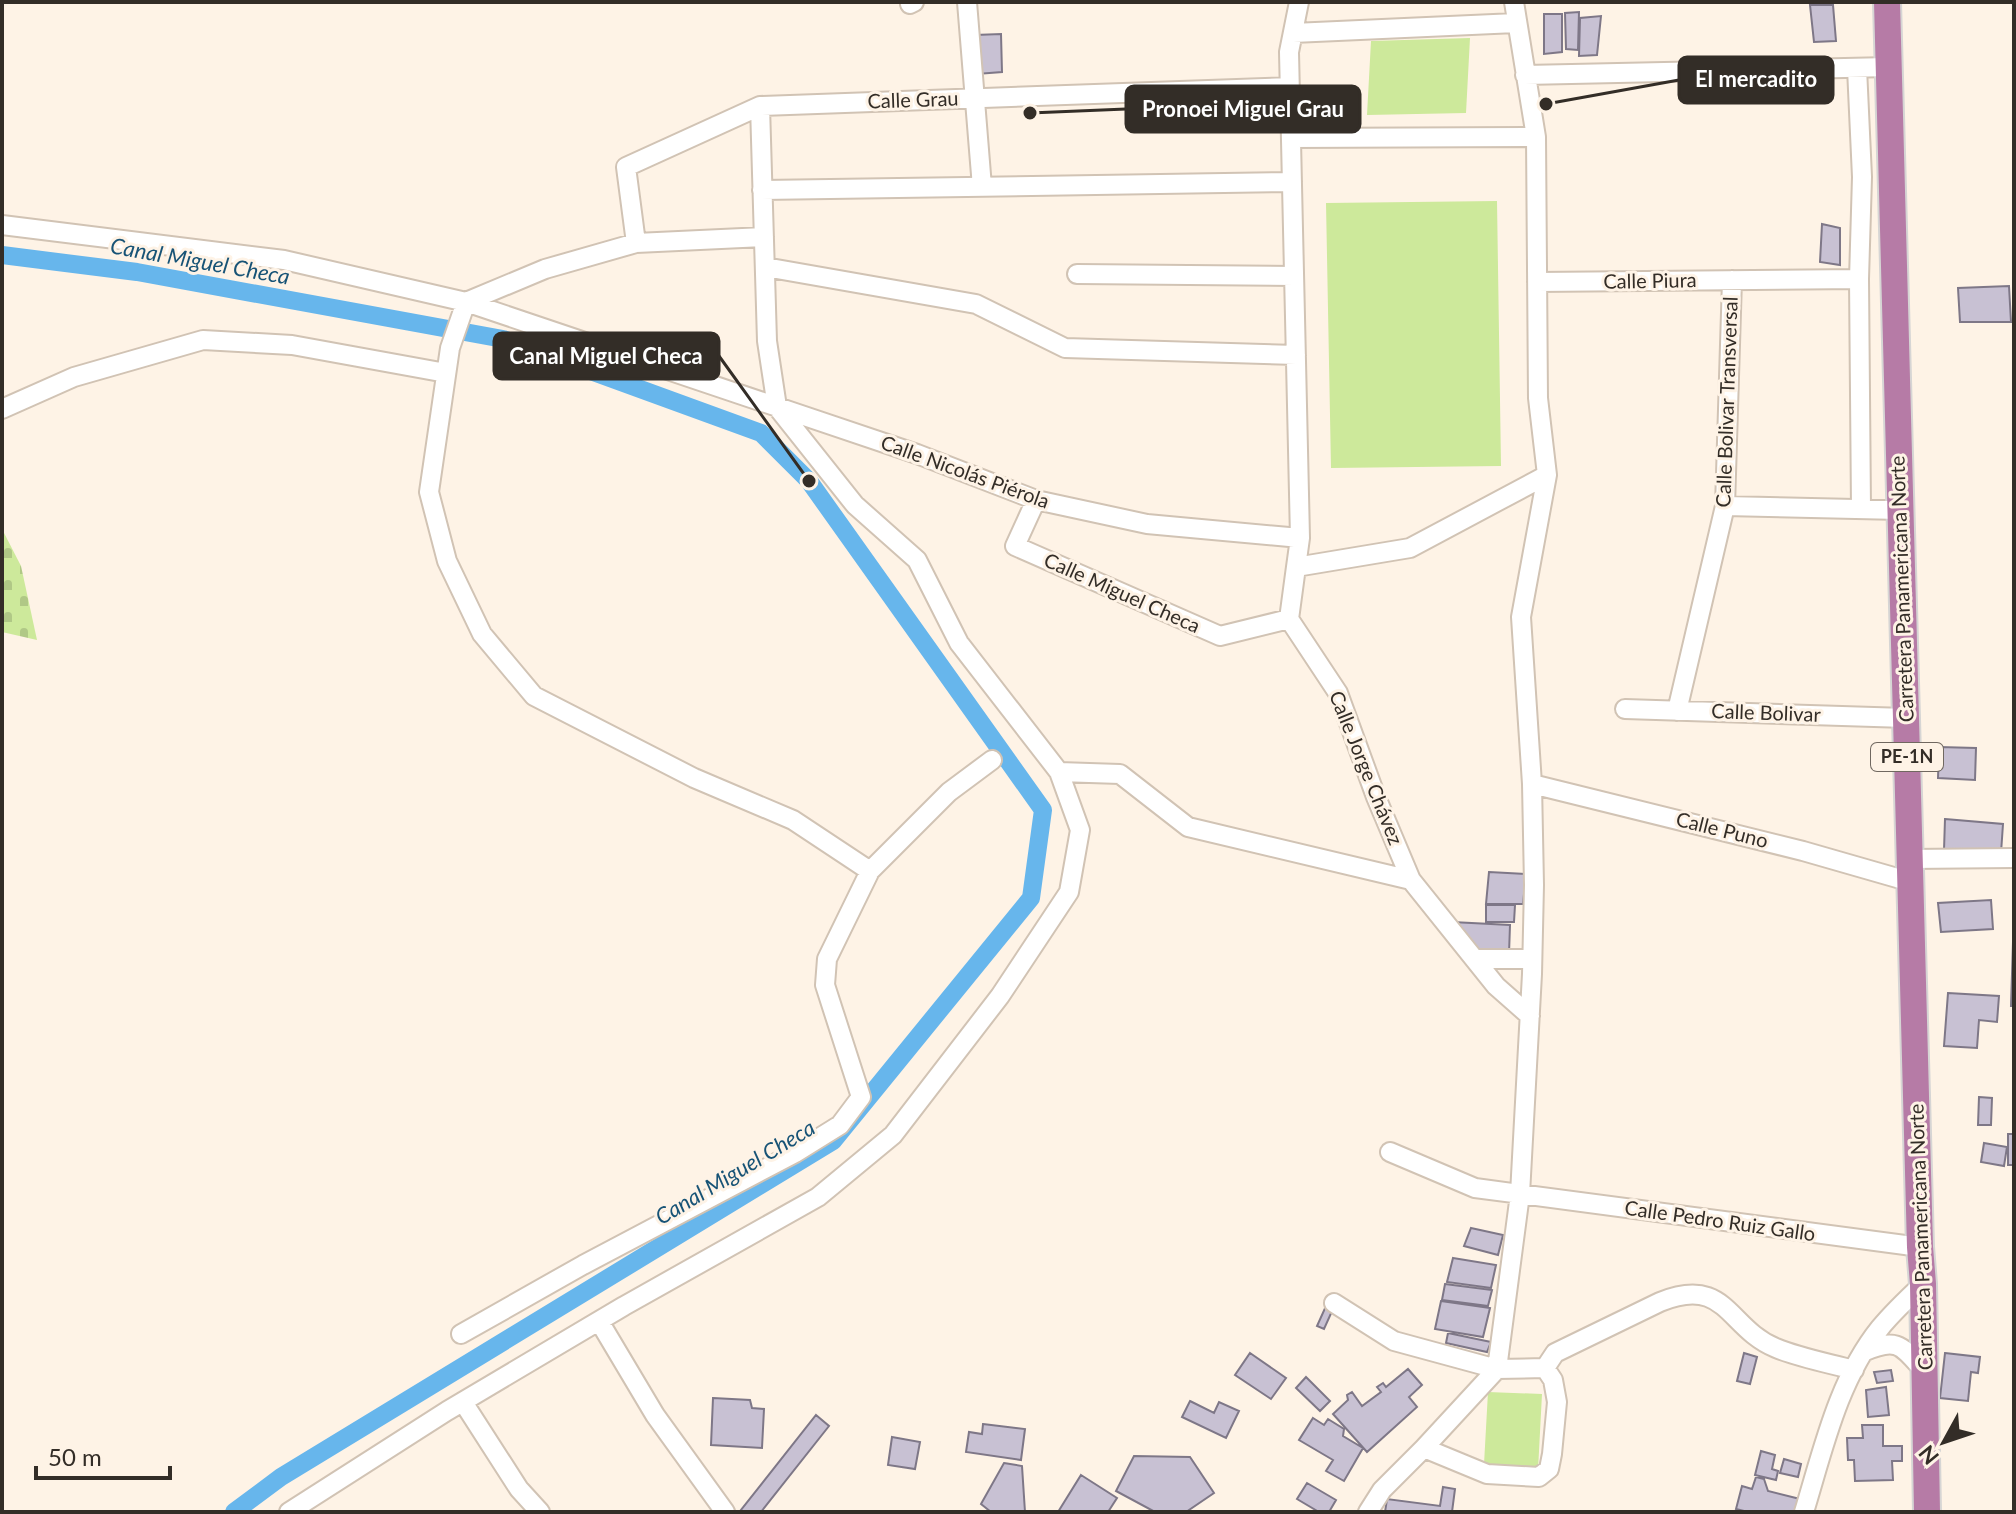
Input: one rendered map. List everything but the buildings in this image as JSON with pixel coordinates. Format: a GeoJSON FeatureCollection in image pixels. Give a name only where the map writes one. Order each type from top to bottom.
{"type":"FeatureCollection","features":[{"type":"Feature","properties":{"kind":"highway","name":"Carretera Panamericana Norte"},"geometry":{"type":"LineString","coordinates":[[1887,2],[1927,1512]]}},
{"type":"Feature","properties":{"kind":"street"},"geometry":{"type":"LineString","coordinates":[[967,2],[982,187]]}},
{"type":"Feature","properties":{"kind":"street"},"geometry":{"type":"LineString","coordinates":[[1289,619],[1300,538],[1289,52],[1299,2]]}},
{"type":"Feature","properties":{"kind":"street"},"geometry":{"type":"LineString","coordinates":[[1368,1512],[1382,1490],[1497,1369],[1520,1194],[1532,966],[1532,784],[1521,617],[1547,475],[1538,398],[1536,137],[1514,2]]}},
{"type":"Feature","properties":{"kind":"street"},"geometry":{"type":"LineString","coordinates":[[1293,33],[1516,23]]}},
{"type":"Feature","properties":{"kind":"street"},"geometry":{"type":"LineString","coordinates":[[1525,75],[1889,67]]}},
{"type":"Feature","properties":{"kind":"street"},"geometry":{"type":"LineString","coordinates":[[1857,68],[1862,177],[1859,279],[1861,509]]}},
{"type":"Feature","properties":{"kind":"street","name":"Calle Grau"},"geometry":{"type":"LineString","coordinates":[[636,243],[626,167],[760,106],[1290,87]]}},
{"type":"Feature","properties":{"kind":"street"},"geometry":{"type":"LineString","coordinates":[[289,1512],[599,1321],[818,1197],[893,1135],[1000,996],[1069,892],[1080,830],[1059,772],[959,643],[917,560],[855,505],[777,407],[767,341],[760,106]]}},
{"type":"Feature","properties":{"kind":"street"},"geometry":{"type":"LineString","coordinates":[[1291,138],[1536,137]]}},
{"type":"Feature","properties":{"kind":"street"},"geometry":{"type":"LineString","coordinates":[[762,190],[1292,182]]}},
{"type":"Feature","properties":{"kind":"street","name":"Calle Nicolás Piérola"},"geometry":{"type":"LineString","coordinates":[[2,225],[284,260],[466,302],[917,454],[1036,500],[1147,524],[1300,538]]}},
{"type":"Feature","properties":{"kind":"street"},"geometry":{"type":"LineString","coordinates":[[764,237],[636,243],[545,269],[466,302],[450,348],[429,492],[447,561],[482,634],[534,696],[694,778],[793,820],[870,871]]}},
{"type":"Feature","properties":{"kind":"street"},"geometry":{"type":"LineString","coordinates":[[765,267],[976,304],[1065,348],[1296,355]]}},
{"type":"Feature","properties":{"kind":"street"},"geometry":{"type":"LineString","coordinates":[[1077,274],[1294,276]]}},
{"type":"Feature","properties":{"kind":"street","name":"Calle Piura"},"geometry":{"type":"LineString","coordinates":[[1537,282],[1859,279]]}},
{"type":"Feature","properties":{"kind":"street","name":"Calle Bolivar Transversal"},"geometry":{"type":"LineString","coordinates":[[1677,711],[1725,506],[1732,280]]}},
{"type":"Feature","properties":{"kind":"street"},"geometry":{"type":"LineString","coordinates":[[2,409],[74,377],[203,340],[292,345],[446,373]]}},
{"type":"Feature","properties":{"kind":"street"},"geometry":{"type":"LineString","coordinates":[[1296,567],[1410,548],[1547,475]]}},
{"type":"Feature","properties":{"kind":"street","name":"Calle Miguel Checa"},"geometry":{"type":"LineString","coordinates":[[1036,500],[1015,546],[1220,636],[1289,619]]}},
{"type":"Feature","properties":{"kind":"street"},"geometry":{"type":"LineString","coordinates":[[1725,506],[1900,510]]}},
{"type":"Feature","properties":{"kind":"street","name":"Calle Jorge Chávez"},"geometry":{"type":"LineString","coordinates":[[1289,619],[1338,693],[1376,797],[1411,880],[1496,986],[1530,1016]]}},
{"type":"Feature","properties":{"kind":"street","name":"Calle Bolivar"},"geometry":{"type":"LineString","coordinates":[[1625,709],[1906,718]]}},
{"type":"Feature","properties":{"kind":"street"},"geometry":{"type":"LineString","coordinates":[[461,1334],[583,1265],[795,1153],[840,1125],[861,1097],[825,985],[827,959],[870,871],[949,792],[992,760]]}},
{"type":"Feature","properties":{"kind":"street"},"geometry":{"type":"LineString","coordinates":[[1059,772],[1120,774],[1188,827],[1411,880]]}},
{"type":"Feature","properties":{"kind":"street","name":"Calle Puno"},"geometry":{"type":"LineString","coordinates":[[1532,784],[1775,844],[1910,870],[2014,858]]}},
{"type":"Feature","properties":{"kind":"street"},"geometry":{"type":"LineString","coordinates":[[1475,959],[1532,966]]}},
{"type":"Feature","properties":{"kind":"street"},"geometry":{"type":"LineString","coordinates":[[1496,986],[1503,991],[1519,988],[1532,966]]}},
{"type":"Feature","properties":{"kind":"street","name":"Calle Pedro Ruiz Gallo"},"geometry":{"type":"LineString","coordinates":[[1390,1152],[1475,1188],[1920,1247]]}},
{"type":"Feature","properties":{"kind":"street"},"geometry":{"type":"LineString","coordinates":[[1804,1512],[1828,1432],[1863,1352],[1879,1329],[1923,1284]]}},
{"type":"Feature","properties":{"kind":"street"},"geometry":{"type":"LineString","coordinates":[[1545,1368],[1555,1353],[1660,1302],[1677,1295],[1698,1294],[1716,1300],[1734,1313],[1750,1335],[1777,1348],[1854,1370]]}},
{"type":"Feature","properties":{"kind":"street"},"geometry":{"type":"LineString","coordinates":[[1334,1303],[1394,1341],[1497,1369],[1545,1368]]}},
{"type":"Feature","properties":{"kind":"street"},"geometry":{"type":"LineString","coordinates":[[599,1321],[655,1415],[725,1512]]}},
{"type":"Feature","properties":{"kind":"street"},"geometry":{"type":"LineString","coordinates":[[1863,1352],[1886,1342],[1899,1346],[1925,1372]]}},
{"type":"Feature","properties":{"kind":"street"},"geometry":{"type":"LineString","coordinates":[[1424,1448],[1487,1474],[1539,1477],[1549,1469],[1557,1402],[1553,1380],[1545,1368]]}},
{"type":"Feature","properties":{"kind":"street"},"geometry":{"type":"LineString","coordinates":[[463,1402],[519,1489],[540,1512]]}},
{"type":"Feature","properties":{"kind":"green space"},"geometry":{"type":"Polygon","coordinates":[[[1470,38],[1466,113],[1367,115],[1371,41],[1470,38]]]}},
{"type":"Feature","properties":{"kind":"green space"},"geometry":{"type":"Polygon","coordinates":[[[1497,201],[1501,466],[1331,468],[1326,203],[1497,201]]]}},
{"type":"Feature","properties":{"kind":"green space"},"geometry":{"type":"Polygon","coordinates":[[[2,529],[21,566],[37,640],[2,632],[2,529]]]}},
{"type":"Feature","properties":{"kind":"green space"},"geometry":{"type":"Polygon","coordinates":[[[1488,1392],[1542,1394],[1538,1470],[1484,1464],[1488,1392]]]}},
{"type":"Feature","properties":{"kind":"waterway","name":"Canal Miguel Checa"},"geometry":{"type":"LineString","coordinates":[[2,255],[137,272],[503,339],[761,433],[809,481],[1043,810],[1031,898],[833,1141],[281,1477],[234,1512]]}},
{"type":"Feature","properties":{"kind":"place","name":"El mercadito"},"geometry":{"type":"Point","coordinates":[1546,104]}},
{"type":"Feature","properties":{"kind":"place","name":"Pronoei Miguel Grau"},"geometry":{"type":"Point","coordinates":[1030,113]}},
{"type":"Feature","properties":{"kind":"place","name":"Canal Miguel Checa"},"geometry":{"type":"Point","coordinates":[809,481]}}]}
